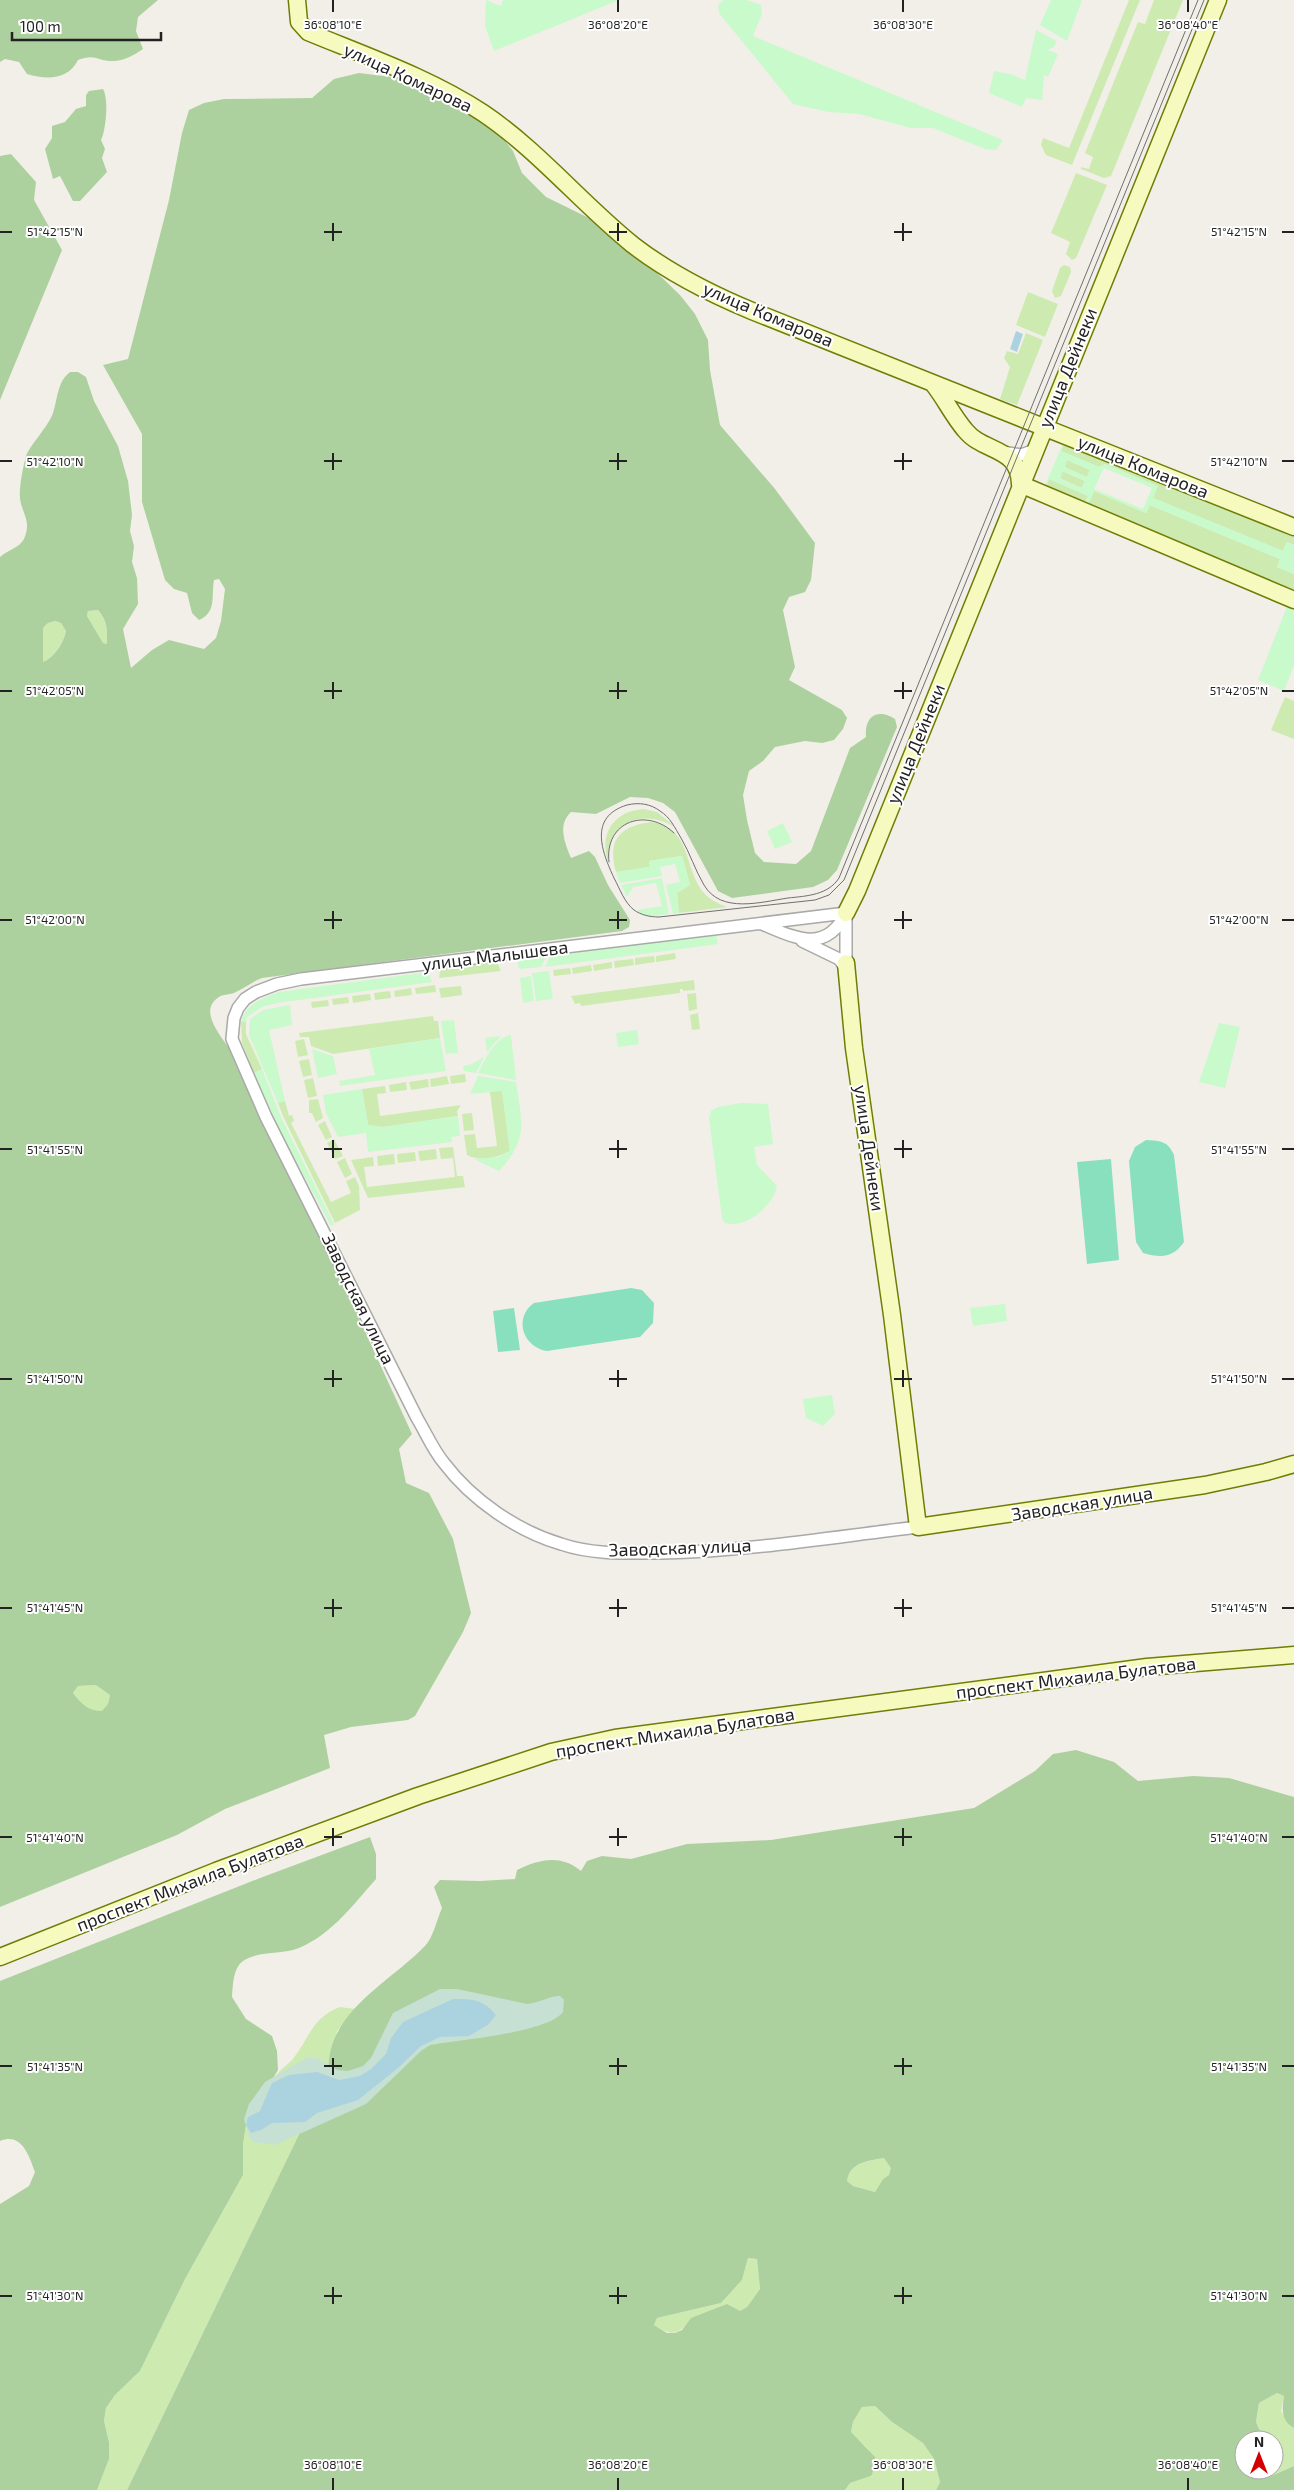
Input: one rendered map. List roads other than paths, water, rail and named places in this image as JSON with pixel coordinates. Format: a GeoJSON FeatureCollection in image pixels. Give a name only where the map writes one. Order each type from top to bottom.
{"type":"FeatureCollection","features":[{"type":"Feature","properties":{"kind":"street","name":"улица Дейнеки"},"geometry":{"type":"LineString","coordinates":[[918,1527],[892,1315],[854,1048],[847,967],[846,913],[857,891],[1020,484],[1218,0]]}},
{"type":"Feature","properties":{"kind":"street","name":"улица Комарова"},"geometry":{"type":"LineString","coordinates":[[297,7],[299,22],[308,32],[443,91],[483,113],[634,245],[668,268],[747,309],[1294,527]]}},
{"type":"Feature","properties":{"kind":"street"},"geometry":{"type":"LineString","coordinates":[[933,384],[965,430],[1018,465],[1020,484],[1294,600]]}},
{"type":"Feature","properties":{"kind":"street"},"geometry":{"type":"LineString","coordinates":[[971,398],[961,402],[959,412],[972,436]]}},
{"type":"Feature","properties":{"kind":"street"},"geometry":{"type":"LineString","coordinates":[[990,447],[1016,455],[1034,450]]}},
{"type":"Feature","properties":{"kind":"street","name":"улица Малышева"},"geometry":{"type":"LineString","coordinates":[[238,1008],[245,999],[256,992],[277,984],[301,979],[846,913]]}},
{"type":"Feature","properties":{"kind":"street","name":"улица Малышева"},"geometry":{"type":"LineString","coordinates":[[761,924],[804,940],[817,939],[830,934],[840,925],[846,913]]}},
{"type":"Feature","properties":{"kind":"street"},"geometry":{"type":"LineString","coordinates":[[791,936],[839,959],[847,967]]}},
{"type":"Feature","properties":{"kind":"street","name":"Заводская улица"},"geometry":{"type":"LineString","coordinates":[[238,1008],[234,1018],[232,1039],[266,1117],[395,1375],[444,1463],[462,1483],[490,1507],[517,1525],[545,1539],[582,1549],[613,1553],[717,1550],[918,1527],[1205,1485],[1294,1464]]}},
{"type":"Feature","properties":{"kind":"street","name":"проспект Михаила Булатова"},"geometry":{"type":"LineString","coordinates":[[0,1957],[216,1871],[418,1796],[551,1752],[624,1737],[1118,1671],[1294,1655]]}},
{"type":"Feature","properties":{"kind":"water"},"geometry":{"type":"Polygon","coordinates":[[[1016,331],[1023,334],[1017,352],[1010,349],[1016,331]]]}},
{"type":"Feature","properties":{"kind":"water"},"geometry":{"type":"Polygon","coordinates":[[[453,1999],[477,2001],[496,2015],[489,2024],[469,2036],[440,2037],[421,2046],[398,2068],[358,2100],[317,2113],[305,2122],[272,2123],[261,2130],[251,2133],[246,2125],[248,2117],[260,2111],[272,2083],[289,2075],[317,2072],[339,2080],[360,2076],[371,2069],[386,2054],[391,2038],[403,2022],[453,1999]]]}},
{"type":"Feature","properties":{"kind":"tram line"},"geometry":{"type":"LineString","coordinates":[[1198,0],[839,878],[829,888],[816,894],[742,904],[720,900],[711,894],[704,885],[684,844],[667,816],[649,805],[631,804],[615,811],[607,818],[601,836],[605,857],[614,878],[625,899],[637,912],[652,917],[659,917],[815,900],[829,895],[844,880],[1204,0]]}},
{"type":"Feature","properties":{"kind":"tram line"},"geometry":{"type":"LineString","coordinates":[[609,862],[609,848],[613,837],[620,828],[630,822],[640,820],[652,821],[663,825],[674,833]]}}]}
